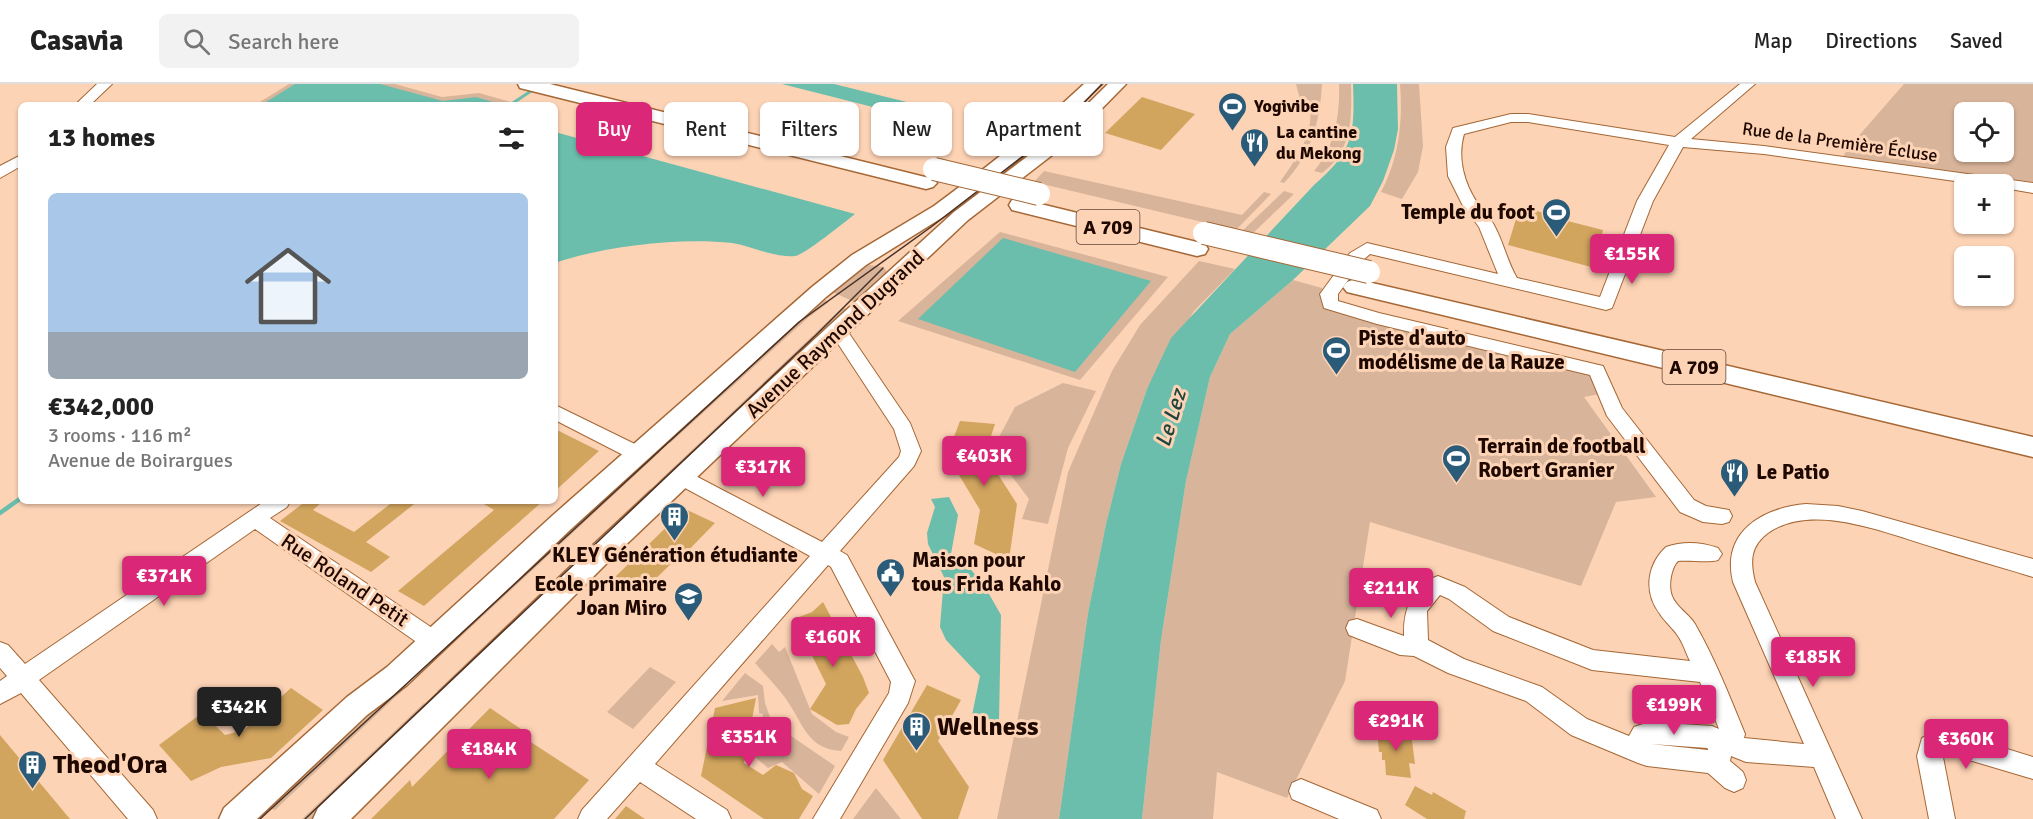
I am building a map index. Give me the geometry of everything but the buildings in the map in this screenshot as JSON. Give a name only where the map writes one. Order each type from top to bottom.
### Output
[{"type":"highway","name":"A 709","points":[[527,84],[585,90],[1200,241],[1364,269],[2033,428]]},
{"type":"highway","name":"A 709","points":[[1364,269],[2033,447]]},
{"type":"main road","name":"Avenue Raymond Dugrand","points":[[234,819],[357,706],[397,676],[433,640],[819,291],[859,260],[941,210],[993,171],[1044,130],[1094,84]]},
{"type":"main road","name":"Avenue Raymond Dugrand","points":[[329,819],[681,477],[838,330],[961,216],[1063,138],[1118,84]]},
{"type":"street","points":[[85,102],[105,84]]},
{"type":"street","points":[[1722,516],[1703,514],[1687,506],[1614,411],[1598,370],[1377,318],[1330,304],[1329,294],[1356,257],[1364,269],[1511,282],[1606,304],[1645,201],[1678,142],[1748,84]]},
{"type":"street","name":"Rue de la Première Écluse","points":[[1511,282],[1500,263],[1487,226],[1470,204],[1456,176],[1453,147],[1458,131],[1491,122],[1520,117],[1678,142],[1764,150],[2033,188]]},
{"type":"street","points":[[0,173],[18,161]]},
{"type":"street","points":[[591,819],[897,474],[911,451],[903,428],[838,330]]},
{"type":"street","points":[[558,414],[638,454]]},
{"type":"street","points":[[681,477],[840,561],[903,681],[900,696],[826,819]]},
{"type":"street","points":[[0,694],[276,504]]},
{"type":"street","points":[[1849,819],[1740,570],[1742,552],[1750,536],[1776,518],[1812,511],[1844,515],[1888,526],[2033,568]]},
{"type":"street","name":"Rue Roland Petit","points":[[256,519],[433,640]]},
{"type":"street","points":[[1711,554],[1698,551],[1673,553],[1665,561],[1660,579],[1660,596],[1668,609],[1686,628],[1733,734],[1722,750]]},
{"type":"street","points":[[1417,646],[1414,628],[1416,607],[1423,595],[1438,585],[1457,593],[1501,624],[1592,660],[1707,673]]},
{"type":"street","points":[[1358,628],[1400,645],[1417,646],[1456,666],[1534,694],[1579,727],[1647,754],[1722,750],[1820,756]]},
{"type":"street","points":[[0,652],[144,819]]},
{"type":"street","points":[[1942,819],[1929,756],[1931,746],[1937,741],[1946,741],[2033,768]]},
{"type":"street","points":[[1722,750],[1734,780]]},
{"type":"street","points":[[638,767],[718,819]]},
{"type":"street","points":[[1301,791],[1368,819]]},
{"type":"shaded area","points":[[289,84],[395,84],[442,97],[479,93],[510,102],[260,102]]},
{"type":"shaded area","points":[[1296,84],[1322,84],[1321,98],[1316,125],[1307,149],[1284,183],[1280,182],[1304,144],[1310,123],[1309,100],[1300,99]]},
{"type":"shaded area","points":[[1339,84],[1351,84],[1348,133],[1339,155],[1322,173],[1314,171],[1327,152],[1335,130]]},
{"type":"shaded area","points":[[1400,84],[1419,84],[1423,146],[1418,172],[1402,199],[1381,192],[1396,153],[1401,112]]},
{"type":"shaded area","points":[[1904,84],[2033,84],[2033,182],[2014,180],[2014,174],[1969,174],[1842,158]]},
{"type":"shaded area","points":[[1044,171],[1242,215],[1264,192],[1271,194],[1236,230],[1034,182]]},
{"type":"shaded area","points":[[1284,191],[1294,194],[1252,234],[1241,232]]},
{"type":"shaded area","points":[[1000,232],[1168,277],[1080,380],[898,321]]},
{"type":"shaded area","points":[[1199,261],[1235,269],[1194,311],[1147,389],[1121,464],[1088,613],[1059,819],[997,819],[1068,472],[1112,371],[1140,325]]},
{"type":"shaded area","points":[[869,265],[883,267],[888,273],[859,304],[830,291]]},
{"type":"shaded area","points":[[1293,280],[1322,288],[1327,303],[1592,374],[1600,394],[1584,397],[1656,497],[1616,502],[1581,586],[1370,522],[1345,681],[1287,798],[1217,772],[1213,819],[1142,819],[1161,640],[1186,481],[1210,377],[1230,334]]},
{"type":"shaded area","points":[[821,298],[829,302],[809,317],[670,443],[663,440]]},
{"type":"shaded area","points":[[843,307],[852,312],[667,485],[659,481]]},
{"type":"shaded area","points":[[1063,383],[1096,391],[1068,448],[1048,524],[1022,519],[1029,499],[1004,466],[999,437],[1015,407]]},
{"type":"shaded area","points":[[653,448],[660,452],[416,678],[408,673]]},
{"type":"shaded area","points":[[650,489],[657,493],[444,697],[437,691]]},
{"type":"shaded area","points":[[772,644],[779,652],[785,647],[812,714],[836,732],[849,737],[841,751],[830,749],[813,740],[782,694],[755,663]]},
{"type":"shaded area","points":[[650,667],[676,682],[633,729],[607,712]]},
{"type":"shaded area","points":[[745,673],[763,686],[765,703],[772,723],[835,766],[819,794],[782,762],[768,768],[755,757],[763,714],[759,713],[758,695],[722,701]]},
{"type":"shaded area","points":[[395,685],[403,690],[275,810],[264,807]]},
{"type":"shaded area","points":[[424,703],[432,709],[320,819],[302,819]]},
{"type":"shaded area","points":[[876,788],[901,819],[853,819]]},
{"type":"water","points":[[295,84],[380,84],[443,101],[476,97],[493,102],[266,102]]},
{"type":"water","points":[[782,84],[834,84],[907,102],[871,102],[871,107]]},
{"type":"water","name":"Le Lez","points":[[1353,84],[1397,84],[1398,129],[1394,150],[1383,181],[1370,206],[1293,280],[1230,334],[1210,377],[1186,481],[1161,640],[1142,819],[1059,819],[1088,613],[1106,524],[1121,464],[1147,389],[1171,338],[1327,173],[1344,152],[1352,129]]},
{"type":"water","points":[[558,133],[576,138],[576,156],[643,156],[855,214],[795,256],[771,254],[732,243],[711,241],[642,244],[596,252],[558,262]]},
{"type":"water","points":[[1003,238],[1151,281],[1075,372],[918,319]]},
{"type":"water","points":[[949,497],[958,515],[951,554],[969,567],[985,587],[1001,615],[999,722],[969,730],[980,676],[946,640],[940,627],[944,577],[928,544],[927,533],[935,507],[931,499]]},
{"type":"waterway","points":[[514,102],[534,89]]},
{"type":"waterway","points":[[0,513],[18,500]]},
{"type":"tram line","points":[[260,819],[799,322],[931,227],[1031,150],[1076,111],[1102,84]]},
{"type":"tram line","points":[[305,819],[816,335],[883,268]]},
{"type":"place","name":"Yogivibe","points":[[1233,132]]},
{"type":"place","name":"La cantine du Mekong","points":[[1255,168]]},
{"type":"place","name":"Temple du foot","points":[[1556,238]]},
{"type":"place","name":"Piste d'auto modélisme de la Rauze","points":[[1337,376]]},
{"type":"place","name":"Terrain de football Robert Granier","points":[[1457,484]]},
{"type":"place","name":"Le Patio","points":[[1735,498]]},
{"type":"place","name":"KLEY Génération étudiante","points":[[675,542]]},
{"type":"place","name":"Maison pour tous Frida Kahlo","points":[[891,598]]},
{"type":"place","name":"Ecole primaire Joan Miro","points":[[688,622]]},
{"type":"place","name":"Wellness","points":[[916,752]]},
{"type":"place","name":"Theod'Ora","points":[[32,790]]}]
